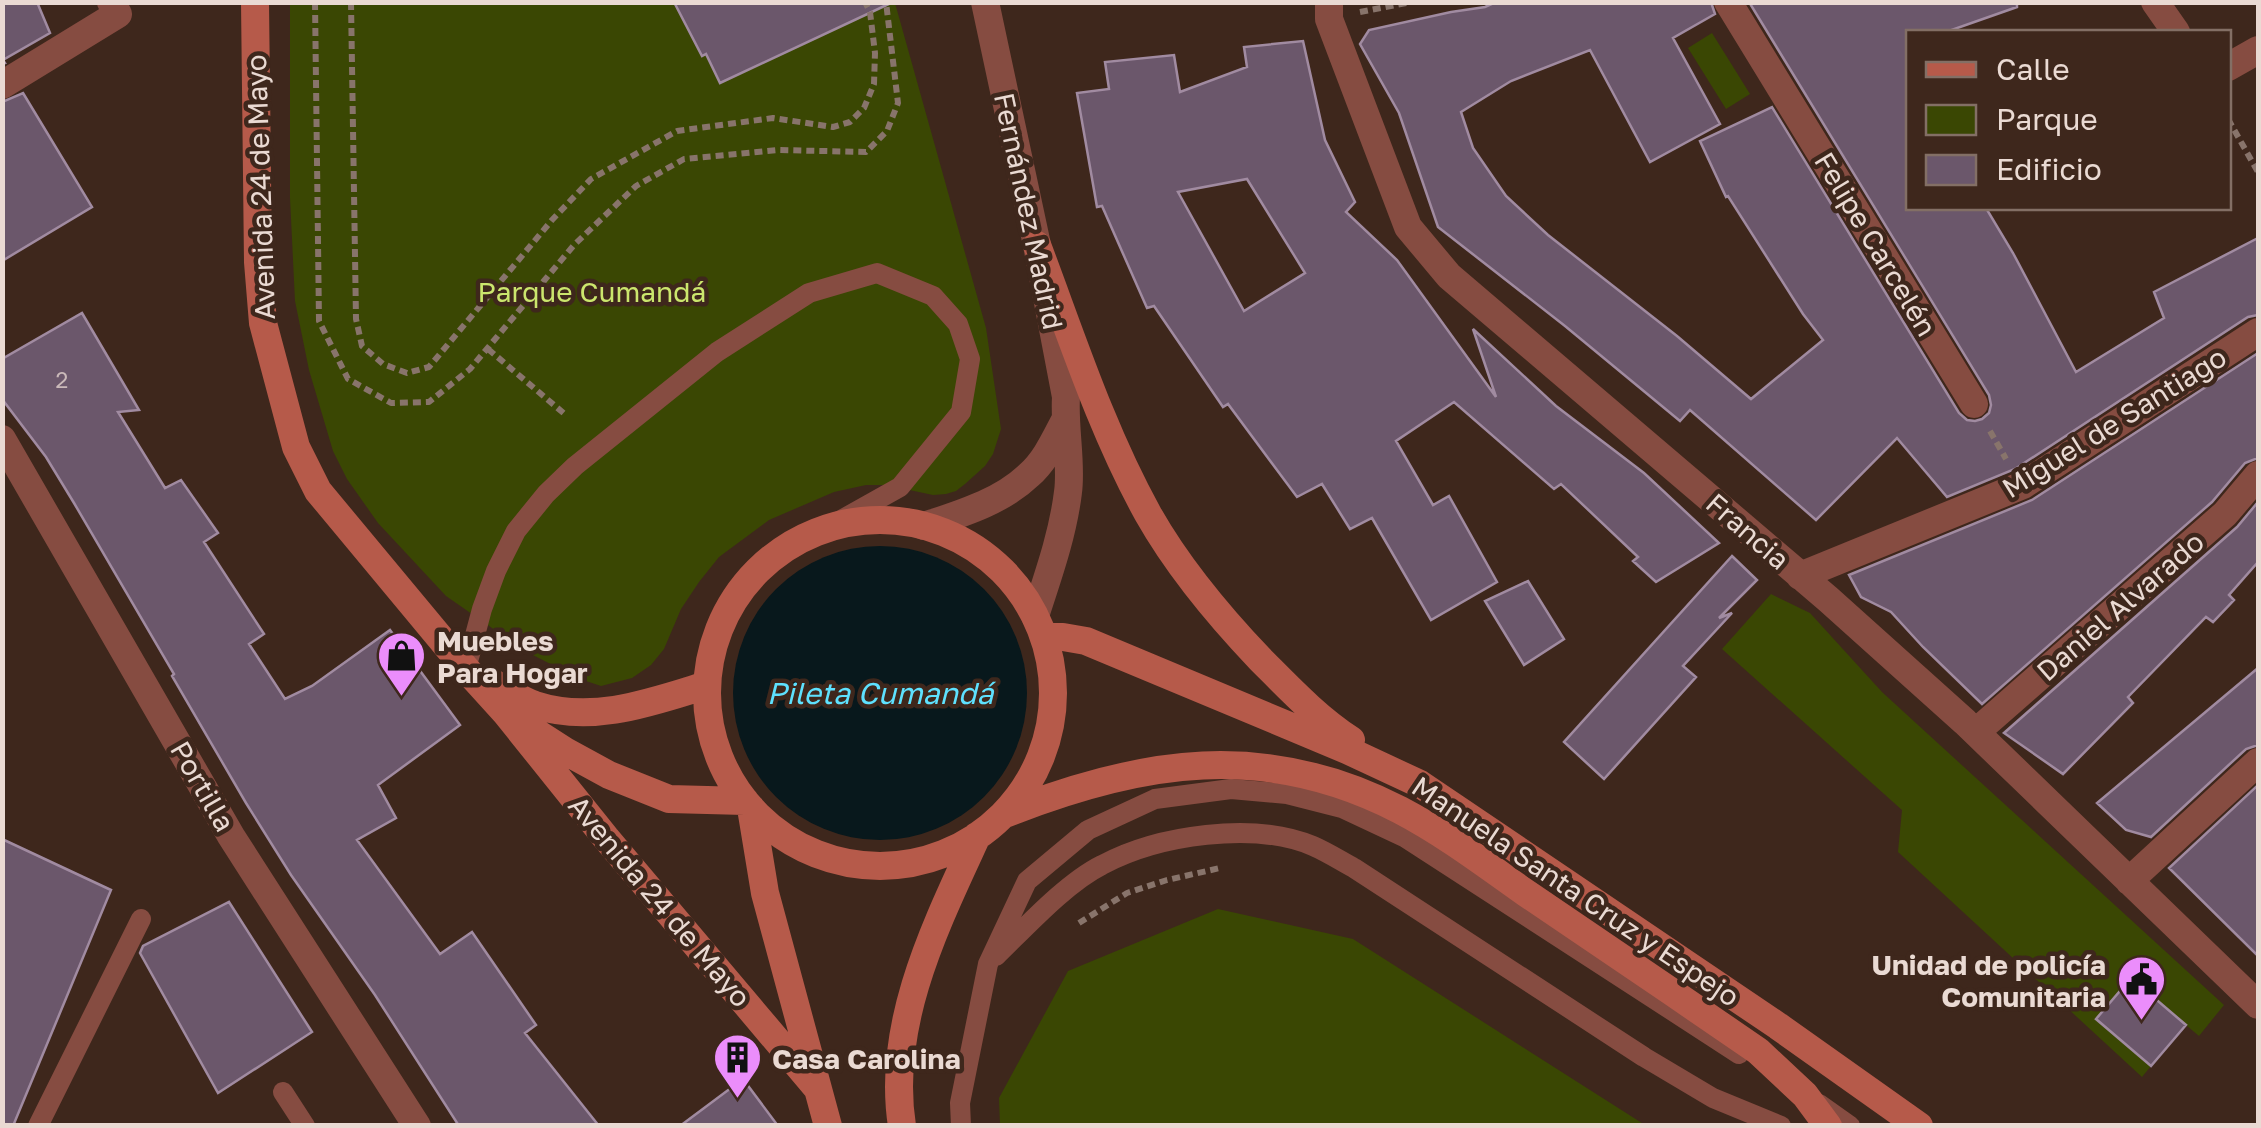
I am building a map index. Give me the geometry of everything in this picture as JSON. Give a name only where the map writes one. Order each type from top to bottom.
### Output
[{"type":"main road","name":"Avenida 24 de Mayo","points":[[255,2],[262,323],[296,447],[318,491],[817,1088]]},
{"type":"main road","points":[[1037,245],[1120,458],[1149,516],[1183,567],[1241,638],[1315,713],[1420,784]]},
{"type":"main road","points":[[874,520],[924,526],[954,537],[982,554],[1018,588],[1040,626],[1052,671],[1051,723],[1035,773],[1004,815],[978,836],[930,859],[895,865],[842,862],[808,850],[778,832],[748,804],[724,768],[708,714],[707,685],[715,638],[737,596],[757,570],[796,542],[825,529],[874,520]]},
{"type":"main road","name":"Manuela Santa Cruz y Espejo","points":[[1040,626],[1086,641],[1420,784],[1919,1126]]},
{"type":"main road","name":"Avenida 24 de Mayo","points":[[466,669],[534,704],[568,712],[623,708],[707,685]]},
{"type":"main road","name":"Avenida 24 de Mayo","points":[[505,712],[565,751],[668,799],[748,804]]},
{"type":"main road","name":"Manuela Santa Cruz y Espejo","points":[[1004,815],[1114,777],[1196,765],[1282,770],[1353,789],[1426,824],[1758,1051],[1805,1095],[1828,1126]]},
{"type":"main road","points":[[748,804],[764,893],[828,1126]]},
{"type":"main road","points":[[902,1126],[902,1052],[912,1002],[938,920],[978,836]]},
{"type":"street","points":[[2,86],[118,14],[111,2]]},
{"type":"street","name":"Fernández Madrid","points":[[984,2],[1066,396],[1069,489],[1040,626]]},
{"type":"street","name":"Felipe Carcelén","points":[[1728,2],[1974,404]]},
{"type":"street","points":[[2156,2],[2175,30]]},
{"type":"street","name":"Francia","points":[[1329,11],[1408,226],[1450,276],[1976,732],[2258,1005]]},
{"type":"street","points":[[2231,65],[2258,50]]},
{"type":"street","name":"Miguel de Santiago","points":[[1800,576],[2022,485],[2258,332]]},
{"type":"street","points":[[924,526],[963,513],[1011,489],[1042,460],[1064,421]]},
{"type":"street","name":"Portilla","points":[[2,440],[232,836],[417,1126]]},
{"type":"street","name":"Daniel Alvarado","points":[[1976,732],[2225,514],[2258,475]]},
{"type":"street","points":[[2130,880],[2258,762]]},
{"type":"lane","points":[[466,669],[496,570],[516,531],[560,480],[652,402],[756,326],[809,293],[877,273],[933,296],[958,324],[970,358],[962,412],[900,487],[825,529]]},
{"type":"lane","points":[[962,1126],[960,1103],[988,964],[1028,881],[1088,830],[1155,799],[1231,790],[1287,794],[1342,808],[1406,838],[1850,1126]]},
{"type":"lane","points":[[988,964],[1055,899],[1100,865],[1155,843],[1223,833],[1268,836],[1311,845],[1354,868],[1713,1098],[1781,1126]]},
{"type":"lane","points":[[38,1126],[141,918]]},
{"type":"lane","points":[[283,1092],[305,1126]]},
{"type":"path","points":[[316,2],[319,322],[348,379],[391,403],[429,402],[470,369],[574,246],[636,186],[684,158],[778,150],[866,152],[886,131],[898,103],[886,2]]},
{"type":"path","points":[[351,2],[356,320],[362,346],[382,364],[407,372],[429,367],[552,220],[592,179],[608,169],[677,131],[773,118],[833,127],[850,122],[864,108],[874,84],[875,52],[866,2]]},
{"type":"path","points":[[1329,11],[1411,2]]},
{"type":"path","points":[[2231,123],[2258,172]]},
{"type":"path","points":[[488,349],[567,416]]},
{"type":"path","points":[[1974,404],[2022,485]]},
{"type":"path","points":[[1067,931],[1127,893],[1228,866]]},
{"type":"green space","name":"Parque Cumandá","points":[[290,3],[895,3],[986,328],[1001,429],[993,454],[965,484],[946,494],[866,485],[834,492],[769,520],[719,557],[681,609],[664,649],[651,665],[632,678],[601,686],[525,651],[446,596],[378,523],[333,451],[309,370],[295,301],[290,198]]},
{"type":"green space","points":[[1712,33],[1750,94],[1726,109],[1688,48]]},
{"type":"green space","points":[[1771,594],[1810,613],[1882,692],[2224,1005],[2199,1036],[2131,979],[2151,1066],[2142,1077],[1898,852],[1902,810],[1722,649]]},
{"type":"green space","points":[[1218,909],[1353,939],[1645,1125],[1000,1125],[999,1098],[1068,971]]},
{"type":"water","name":"Pileta Cumandá","points":[[880,546],[936,557],[984,589],[1016,637],[1027,693],[1016,749],[984,797],[936,829],[880,840],[824,829],[776,797],[744,749],[733,693],[744,637],[776,589],[824,557]]},
{"type":"building","points":[[2,2],[37,2],[50,33],[2,64]]},
{"type":"building","points":[[674,2],[893,2],[720,83]]},
{"type":"building","points":[[1496,2],[1711,2],[1715,14],[1673,38],[1720,124],[1650,162],[1590,50],[1511,81],[1461,112],[1473,148],[1506,196],[1548,235],[1751,399],[1823,340],[1726,197],[1700,141],[1772,107],[1959,413],[1975,421],[1989,413],[1991,405],[1989,395],[1749,2],[2017,2],[2017,7],[1952,30],[1906,30],[1906,210],[1987,210],[2076,372],[2164,318],[2154,292],[2258,238],[2258,315],[2248,317],[2015,469],[1947,497],[1897,438],[1816,520],[1690,410],[1680,421],[1438,227],[1399,113],[1360,44],[1369,30]]},
{"type":"building","points":[[1303,41],[1325,140],[1355,202],[1346,212],[1397,260],[1496,397],[1473,329],[1556,406],[1644,473],[1719,543],[1656,582],[1633,561],[1638,557],[1561,484],[1554,489],[1454,402],[1396,441],[1433,505],[1449,496],[1497,582],[1431,620],[1372,518],[1350,529],[1322,484],[1297,497],[1228,404],[1223,407],[1154,306],[1147,308],[1102,206],[1097,207],[1077,93],[1109,89],[1105,62],[1174,55],[1180,92],[1247,67],[1244,47]],"holes":[[[1247,179],[1305,273],[1244,311],[1178,192]]]},
{"type":"building","points":[[23,93],[92,207],[2,261],[2,102]]},
{"type":"building","points":[[82,313],[139,410],[118,412],[165,488],[181,480],[218,533],[204,542],[264,634],[249,644],[285,699],[312,686],[390,630],[460,725],[378,785],[396,818],[357,840],[440,954],[472,932],[536,1025],[525,1033],[599,1126],[459,1126],[375,995],[291,875],[74,503],[46,457],[2,399],[2,359]]},
{"type":"building","points":[[2258,353],[2258,458],[2245,463],[2212,502],[1982,704],[1891,612],[1861,597],[1849,575],[2032,500]]},
{"type":"building","points":[[2258,502],[2258,562],[2229,595],[2234,600],[2213,622],[2206,617],[2128,697],[2133,703],[2063,774],[2004,733],[2237,527]]},
{"type":"building","points":[[1732,556],[1757,580],[1719,618],[1732,613],[1683,666],[1696,677],[1604,779],[1564,742]]},
{"type":"building","points":[[1528,581],[1564,639],[1524,665],[1485,601]]},
{"type":"building","points":[[2258,668],[2258,745],[2246,749],[2151,837],[2126,830],[2097,803]]},
{"type":"building","points":[[2258,785],[2258,956],[2169,868]]},
{"type":"building","points":[[2,839],[111,890],[13,1126],[2,1126]]},
{"type":"building","points":[[229,902],[312,1032],[218,1093],[140,953],[143,946]]},
{"type":"building","name":"Unidad de policía Comunitaria","points":[[2131,978],[2186,1025],[2151,1066],[2096,1019]]},
{"type":"building","name":"Casa Carolina","points":[[743,1079],[778,1126],[680,1126]]},
{"type":"place","name":"Muebles Para Hogar","points":[[402,698]]},
{"type":"place","name":"Unidad de policía Comunitaria","points":[[2141,1022]]},
{"type":"place","name":"Casa Carolina","points":[[737,1100]]}]
